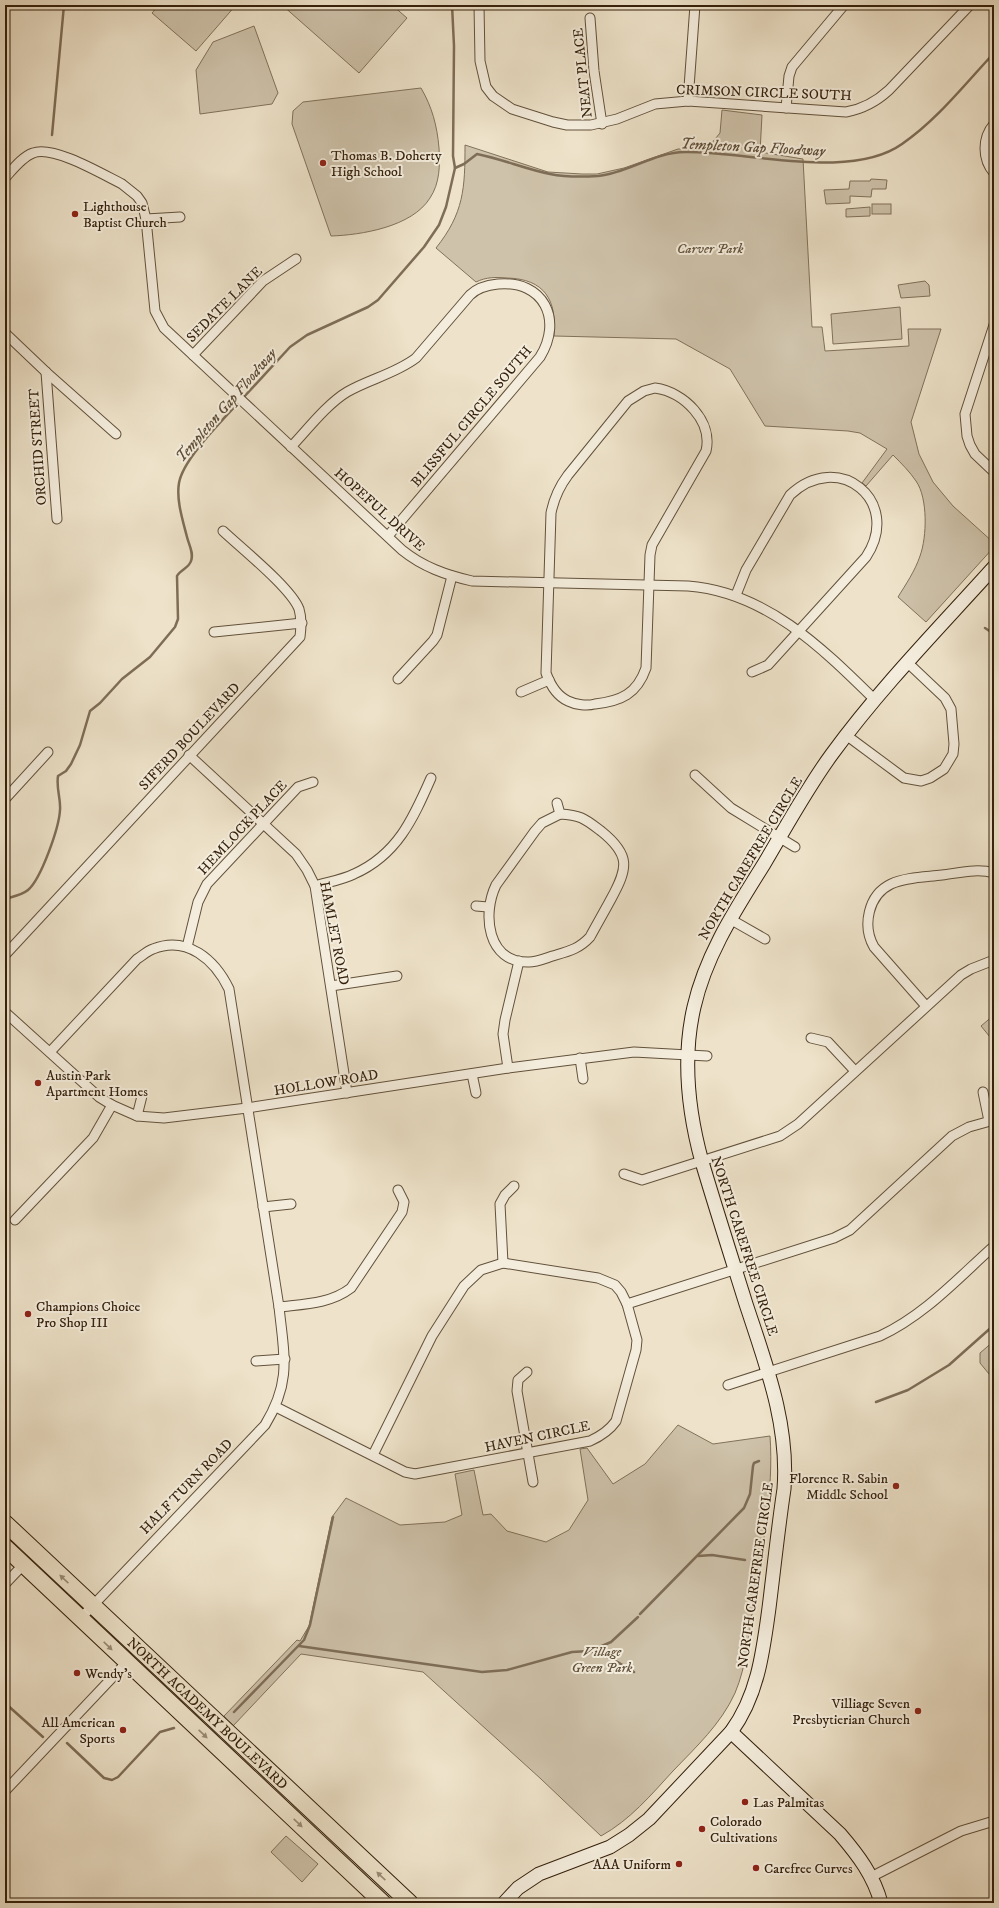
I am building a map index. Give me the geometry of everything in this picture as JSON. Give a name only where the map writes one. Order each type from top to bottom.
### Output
[{"type":"highway","name":"NORTH ACADEMY BOULEVARD","points":[[5,1523],[410,1903]]},
{"type":"highway","name":"NORTH ACADEMY BOULEVARD","points":[[5,1547],[383,1903]]},
{"type":"main road","name":"NORTH CAREFREE CIRCLE","points":[[504,1903],[518,1888],[539,1874],[610,1847],[629,1835],[648,1819],[731,1732],[740,1719],[749,1700],[760,1662],[784,1489],[784,1440],[768,1372],[702,1162],[690,1110],[688,1055],[693,1013],[704,974],[730,919],[831,755],[846,735],[908,663],[993,569]]},
{"type":"main road","points":[[731,1732],[840,1834],[859,1857],[871,1876],[881,1903]]},
{"type":"street","name":"CRIMSON CIRCLE SOUTH","points":[[479,5],[480,61],[486,87],[493,96],[512,109],[567,125],[591,126],[602,124],[655,104],[688,100],[846,112],[857,110],[875,102],[889,90],[970,5]]},
{"type":"street","points":[[688,100],[695,5]]},
{"type":"street","points":[[786,108],[789,76],[792,67],[844,5]]},
{"type":"street","name":"NEAT PLACE","points":[[590,18],[594,72],[602,124]]},
{"type":"street","points":[[994,124],[986,136],[985,150],[988,164],[994,173]]},
{"type":"street","name":"HOPEFUL DRIVE","points":[[5,178],[25,157],[40,151],[58,154],[130,189],[142,203],[146,219],[156,311],[164,328],[402,550],[422,564],[452,576],[472,580],[648,584],[705,587],[736,595],[762,606],[799,630],[876,700]]},
{"type":"street","points":[[146,219],[180,216]]},
{"type":"street","name":"SEDATE LANE","points":[[193,355],[263,280],[296,259]]},
{"type":"street","name":"BLISSFUL CIRCLE SOUTH","points":[[291,447],[333,403],[346,392],[406,366],[416,358],[470,295],[478,289],[492,284],[506,283],[528,288],[543,300],[548,313],[548,332],[544,352],[388,536]]},
{"type":"street","points":[[994,325],[965,414],[967,436],[970,445],[975,454],[994,472]]},
{"type":"street","points":[[5,333],[46,372],[116,434]]},
{"type":"street","name":"ORCHID STREET","points":[[46,372],[57,519]]},
{"type":"street","points":[[655,388],[664,389],[673,393],[687,403],[704,424],[708,435],[708,443],[706,452],[652,545],[648,584],[646,668],[643,677],[630,693],[622,699],[614,702],[591,705],[574,704],[560,696],[549,680],[546,673],[550,582],[551,513],[559,487],[628,401],[637,394],[655,388]]},
{"type":"street","points":[[736,595],[746,570],[790,495],[799,486],[810,480],[831,477],[849,481],[858,487],[869,498],[877,516],[878,525],[872,547],[866,557],[768,665],[752,672]]},
{"type":"street","points":[[214,632],[302,623],[298,608],[285,588],[223,532]]},
{"type":"street","points":[[398,680],[437,635],[452,576]]},
{"type":"street","name":"SIFERD BOULEVARD","points":[[5,955],[300,637],[302,623]]},
{"type":"street","points":[[846,735],[904,778],[912,780],[926,780],[937,775],[944,768],[951,758],[953,749],[951,709],[945,698],[908,663]]},
{"type":"street","points":[[521,692],[549,680]]},
{"type":"street","points":[[5,799],[48,752]]},
{"type":"street","name":"HAMLET ROAD","points":[[189,755],[296,854],[307,870],[315,886],[332,986],[347,1093]]},
{"type":"street","points":[[696,775],[732,808],[795,847]]},
{"type":"street","points":[[315,886],[353,875],[370,866],[387,852],[400,839],[411,822],[431,778]]},
{"type":"street","name":"HEMLOCK PLACE","points":[[187,947],[198,902],[207,884],[298,787],[313,782]]},
{"type":"street","points":[[557,802],[560,814]]},
{"type":"street","points":[[560,814],[575,814],[586,819],[615,842],[623,858],[624,869],[614,893],[590,937],[583,945],[575,950],[530,962],[519,961],[507,957],[499,950],[492,937],[488,918],[488,907],[496,885],[535,831],[542,823],[560,814]]},
{"type":"street","points":[[926,1006],[874,947],[869,939],[867,922],[869,911],[878,895],[891,884],[902,881],[973,871],[994,873]]},
{"type":"street","points":[[476,906],[488,907]]},
{"type":"street","points":[[730,919],[765,939]]},
{"type":"street","points":[[50,1052],[137,959],[152,949],[167,945],[187,947]]},
{"type":"street","name":"HALF TURN ROAD","points":[[80,1619],[265,1425],[276,1407],[284,1382],[285,1359],[279,1307],[229,989],[223,975],[214,964],[187,947]]},
{"type":"street","points":[[624,1174],[642,1180],[780,1136],[798,1124],[926,1006],[971,969],[994,960]]},
{"type":"street","points":[[508,1068],[504,1034],[505,1020],[519,961]]},
{"type":"street","points":[[332,986],[397,976]]},
{"type":"street","name":"HOLLOW ROAD","points":[[5,1012],[99,1097],[112,1105],[137,1116],[164,1118],[247,1108],[580,1058],[634,1052],[707,1056]]},
{"type":"street","points":[[811,1038],[828,1042],[855,1071]]},
{"type":"street","points":[[580,1058],[583,1080]]},
{"type":"street","points":[[472,1074],[476,1093]]},
{"type":"street","points":[[627,1304],[735,1268],[834,1238],[850,1230],[952,1136],[968,1127],[991,1121],[983,1092]]},
{"type":"street","points":[[137,1116],[142,1096]]},
{"type":"street","points":[[15,1220],[93,1138],[112,1105]]},
{"type":"street","points":[[503,1263],[500,1204],[505,1195],[514,1186]]},
{"type":"street","points":[[279,1307],[329,1300],[341,1295],[351,1288],[402,1212],[404,1202],[398,1190]]},
{"type":"street","points":[[263,1207],[291,1204]]},
{"type":"street","points":[[728,1385],[880,1336],[895,1329],[922,1311],[994,1246]]},
{"type":"street","name":"HAVEN CIRCLE","points":[[276,1407],[405,1472],[415,1474],[590,1441],[609,1430],[616,1421],[636,1345],[636,1332],[627,1304],[615,1285],[603,1280],[503,1263],[482,1270],[464,1286],[432,1336],[373,1455]]},
{"type":"street","points":[[256,1361],[285,1359]]},
{"type":"street","points":[[527,1372],[518,1380],[517,1390],[534,1482]]},
{"type":"street","points":[[5,1584],[24,1564]]},
{"type":"street","points":[[5,1791],[126,1662]]},
{"type":"street","points":[[871,1876],[961,1831],[994,1820]]},
{"type":"green space","points":[[159,5],[236,5],[196,51],[152,13]]},
{"type":"green space","points":[[282,5],[392,5],[407,18],[359,73]]},
{"type":"green space","points":[[254,26],[278,93],[272,104],[200,114],[196,70],[213,42]]},
{"type":"green space","points":[[421,88],[433,116],[439,148],[438,180],[430,198],[422,208],[399,223],[385,228],[357,234],[331,236],[292,124],[293,111],[303,102]]},
{"type":"green space","name":"Carver Park","points":[[722,110],[762,115],[760,152],[803,159],[812,327],[822,327],[825,351],[909,346],[908,329],[941,329],[911,422],[919,454],[933,482],[953,506],[994,543],[994,547],[926,622],[898,597],[916,567],[924,539],[925,518],[923,497],[920,488],[911,474],[893,455],[866,486],[862,483],[887,449],[860,433],[765,426],[730,369],[676,339],[554,336],[553,312],[550,302],[546,294],[539,287],[531,282],[520,279],[491,278],[476,282],[436,248],[452,223],[461,200],[465,145],[548,172],[597,174],[624,168],[678,149],[706,150],[720,133]]},
{"type":"green space","points":[[871,179],[887,180],[886,189],[872,189],[871,197],[850,196],[850,203],[826,204],[824,190],[849,189],[850,181],[870,181]]},
{"type":"green space","points":[[872,204],[891,204],[891,214],[872,214]]},
{"type":"green space","points":[[870,207],[870,216],[846,217],[846,209]]},
{"type":"green space","points":[[925,281],[929,285],[930,296],[901,298],[898,285]]},
{"type":"green space","points":[[900,307],[902,339],[833,344],[831,314]]},
{"type":"green space","points":[[994,1015],[994,1042],[981,1026]]},
{"type":"green space","points":[[994,1341],[994,1380],[980,1363],[980,1353]]},
{"type":"green space","name":"Village Green Park","points":[[678,1425],[713,1444],[770,1436],[771,1457],[769,1498],[747,1648],[739,1682],[723,1715],[699,1744],[648,1798],[631,1815],[612,1830],[601,1836],[541,1779],[423,1672],[301,1654],[233,1726],[224,1716],[297,1640],[300,1641],[309,1626],[332,1517],[346,1498],[400,1525],[445,1522],[462,1515],[455,1474],[474,1470],[483,1515],[491,1514],[507,1531],[546,1542],[569,1530],[588,1500],[580,1449],[587,1448],[613,1484],[645,1464]]},
{"type":"green space","points":[[286,1836],[318,1864],[302,1882],[271,1852]]},
{"type":"waterway","points":[[52,135],[64,5]]},
{"type":"waterway","name":"Templeton Gap Floodway","points":[[243,398],[290,347],[307,335],[368,307],[378,300],[424,247],[439,225],[446,207],[455,168],[453,156],[454,46],[452,5]]},
{"type":"waterway","name":"Templeton Gap Floodway","points":[[455,168],[464,164],[477,154],[541,172],[574,176],[598,176],[609,174],[663,155],[685,152],[710,153],[798,162],[827,163],[855,161],[880,155],[902,144],[915,134],[939,113],[994,53]]},
{"type":"waterway","name":"Templeton Gap Floodway","points":[[5,899],[26,892],[33,884],[44,865],[59,818],[60,806],[58,776],[66,771],[71,764],[80,745],[90,711],[100,703],[122,679],[150,657],[175,627],[178,619],[177,576],[190,563],[192,558],[191,549],[180,510],[178,496],[179,483],[182,473],[195,452],[239,402]]},
{"type":"waterway","points":[[985,628],[994,634]]},
{"type":"waterway","points":[[876,1402],[908,1390],[949,1365],[994,1325]]},
{"type":"waterway","points":[[640,1614],[744,1508],[750,1494],[753,1466],[754,1463],[759,1461]]},
{"type":"waterway","points":[[234,1712],[304,1640],[310,1625],[333,1517]]},
{"type":"waterway","points":[[698,1556],[712,1555],[745,1560]]},
{"type":"waterway","points":[[590,1651],[611,1642],[638,1617]]},
{"type":"waterway","points":[[299,1646],[482,1672],[507,1670],[572,1652],[589,1651],[611,1658],[634,1672]]},
{"type":"waterway","points":[[5,1703],[43,1737]]},
{"type":"waterway","points":[[67,1743],[104,1778],[112,1780],[118,1777],[160,1732],[174,1728]]},
{"type":"place","name":"Thomas B. Doherty High School","points":[[323,163]]},
{"type":"place","name":"Lighthouse Baptist Church","points":[[75,214]]},
{"type":"place","name":"Austin Park Apartment Homes","points":[[38,1083]]},
{"type":"place","name":"Champions Choice Pro Shop III","points":[[28,1314]]},
{"type":"place","name":"Florence R. Sabin Middle School","points":[[896,1486]]},
{"type":"place","name":"Wendy's","points":[[77,1673]]},
{"type":"place","name":"Villiage Seven Presbytierian Church","points":[[918,1711]]},
{"type":"place","name":"All American Sports","points":[[123,1730]]},
{"type":"place","name":"Las Palmitas","points":[[745,1802]]},
{"type":"place","name":"Colorado Cultivations","points":[[702,1829]]},
{"type":"place","name":"AAA Uniform","points":[[679,1864]]},
{"type":"place","name":"Carefree Curves","points":[[756,1868]]}]
